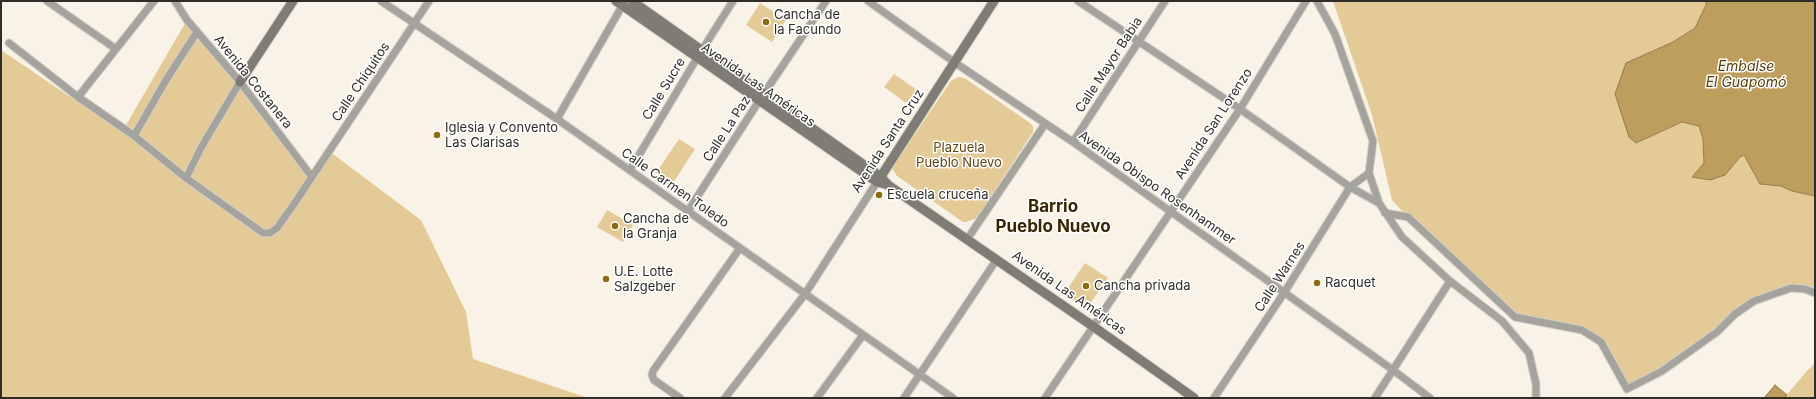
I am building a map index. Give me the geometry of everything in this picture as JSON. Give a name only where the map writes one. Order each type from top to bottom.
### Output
[{"type":"main road","points":[[240,82],[293,1]]},
{"type":"main road","name":"Avenida Las Américas","points":[[632,1],[699,55]]},
{"type":"main road","name":"Avenida Santa Cruz","points":[[879,180],[994,1]]},
{"type":"main road","name":"Avenida Las Américas","points":[[621,2],[879,180],[968,238],[1194,398]]},
{"type":"street","points":[[47,1],[116,49]]},
{"type":"street","points":[[78,97],[154,1]]},
{"type":"street","name":"Avenida Costanera","points":[[175,1],[197,32],[240,82],[312,177]]},
{"type":"street","name":"Calle Carmen Toledo","points":[[381,1],[630,170],[953,398]]},
{"type":"street","name":"Calle Chiquitos","points":[[186,178],[263,233],[270,233],[277,228],[429,1]]},
{"type":"street","name":"Calle Sucre","points":[[630,170],[699,55],[734,1]]},
{"type":"street","name":"Calle La Paz","points":[[688,211],[826,1]]},
{"type":"street","name":"Avenida Obispo Rosenhammer","points":[[868,1],[954,62],[1073,142],[1430,398]]},
{"type":"street","points":[[1078,1],[1240,109],[1350,187],[1379,203]]},
{"type":"street","name":"Calle Mayor Babia","points":[[1073,142],[1165,1]]},
{"type":"street","name":"Avenida San Lorenzo","points":[[1045,398],[1240,109],[1306,1]]},
{"type":"street","points":[[1317,1],[1335,34],[1373,141],[1369,173],[1379,203],[1402,237],[1450,281],[1502,321],[1529,354],[1536,384],[1536,398]]},
{"type":"street","points":[[556,119],[621,2]]},
{"type":"street","points":[[134,136],[166,80],[197,32]]},
{"type":"street","points":[[9,43],[78,97],[134,136],[186,178],[202,146],[240,82]]},
{"type":"street","points":[[968,238],[1045,124]]},
{"type":"street","name":"Calle Warnes","points":[[1214,398],[1284,294],[1350,187],[1369,173]]},
{"type":"street","name":"Avenida Santa Cruz","points":[[725,398],[804,294],[879,180]]},
{"type":"street","points":[[1385,213],[1408,217],[1515,317],[1582,330],[1601,342],[1627,389],[1662,371],[1717,332],[1735,314],[1754,301],[1791,288],[1805,289],[1815,294]]},
{"type":"street","points":[[680,398],[654,380],[652,376],[653,371],[740,248]]},
{"type":"street","points":[[904,398],[997,259]]},
{"type":"street","points":[[1375,398],[1450,281]]},
{"type":"street","points":[[817,398],[863,335]]},
{"type":"green space","points":[[1333,1],[1706,1],[1706,5],[1695,28],[1673,42],[1626,63],[1636,143],[1683,122],[1699,126],[1703,139],[1704,163],[1693,177],[1710,180],[1725,175],[1740,157],[1744,155],[1760,184],[1781,186],[1792,191],[1815,196],[1815,293],[1791,288],[1754,301],[1662,371],[1627,389],[1601,342],[1582,330],[1515,317],[1421,232],[1392,200],[1372,115]]},
{"type":"green space","name":"Cancha de la Facundo","points":[[760,3],[786,20],[772,42],[746,25]]},
{"type":"green space","points":[[187,20],[312,177],[329,151],[421,220],[466,312],[473,359],[588,398],[1,398],[1,50],[122,132]]},
{"type":"green space","points":[[894,74],[917,90],[906,103],[884,87]]},
{"type":"green space","name":"Plazuela Pueblo Nuevo","points":[[960,77],[966,79],[1033,126],[1033,132],[977,218],[966,222],[963,222],[897,176],[892,168],[951,81]]},
{"type":"green space","points":[[679,139],[695,149],[673,183],[656,173]]},
{"type":"green space","name":"Cancha de la Granja","points":[[607,210],[633,225],[623,242],[597,227]]},
{"type":"green space","name":"Cancha privada","points":[[1085,263],[1108,278],[1087,308],[1064,294]]},
{"type":"green space","points":[[1815,363],[1815,398],[1784,398],[1806,372]]},
{"type":"water","name":"Embalse El Guapomó","points":[[1706,1],[1815,1],[1815,196],[1792,191],[1781,186],[1760,184],[1744,155],[1740,157],[1725,175],[1710,180],[1692,177],[1704,163],[1703,139],[1699,126],[1682,122],[1636,143],[1629,137],[1615,94],[1626,63],[1673,42],[1695,28],[1706,5]]},
{"type":"water","points":[[1775,385],[1787,395],[1784,398],[1764,398]]},
{"type":"place","name":"Cancha de la Facundo","points":[[766,22]]},
{"type":"place","name":"Iglesia y Convento Las Clarisas","points":[[437,135]]},
{"type":"place","name":"Escuela cruceña","points":[[879,195]]},
{"type":"place","name":"Cancha de la Granja","points":[[615,226]]},
{"type":"place","name":"U.E. Lotte Salzgeber","points":[[606,279]]},
{"type":"place","name":"Racquet","points":[[1317,283]]},
{"type":"place","name":"Cancha privada","points":[[1086,286]]},
{"type":"district","name":"Barrio Pueblo Nuevo","points":[[1053,217]]}]
